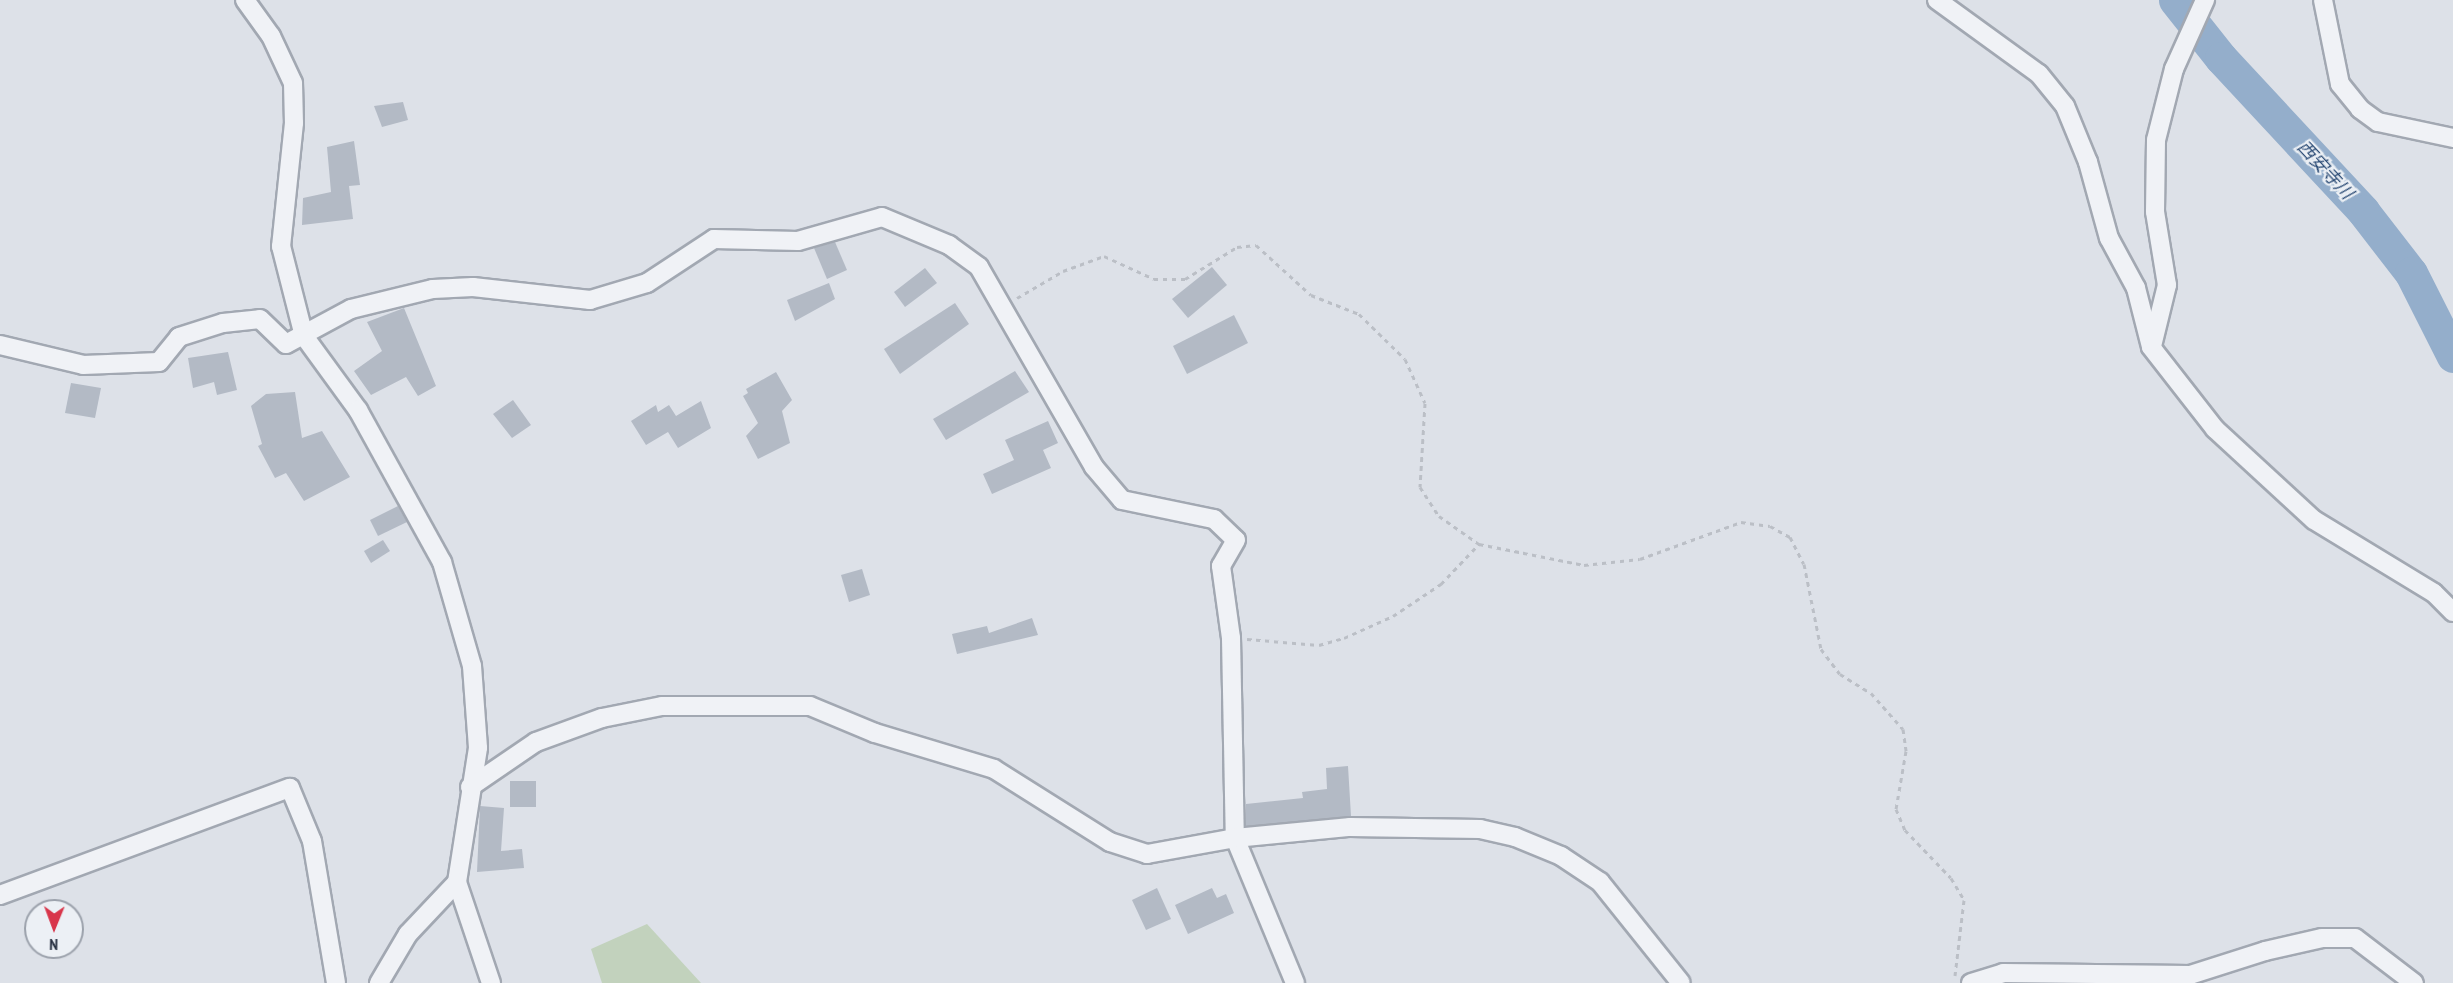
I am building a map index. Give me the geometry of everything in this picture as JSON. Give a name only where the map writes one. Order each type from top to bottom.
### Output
[{"type":"street","points":[[245,0],[271,36],[293,83],[294,123],[281,246],[304,336],[358,410],[442,562],[472,666],[478,748],[470,787],[458,882],[491,983]]},
{"type":"street","points":[[1937,0],[2039,74],[2065,106],[2088,162],[2109,238],[2136,288],[2151,347],[2215,429],[2287,498],[2434,593],[2453,612]]},
{"type":"street","points":[[2151,347],[2167,285],[2155,212],[2156,140],[2174,69],[2205,0]]},
{"type":"street","points":[[2323,0],[2340,84],[2360,109],[2378,122],[2453,138]]},
{"type":"street","points":[[0,345],[83,365],[159,362],[179,338],[223,323],[260,319],[286,344],[351,309],[434,289],[473,287],[590,300],[647,284],[714,239],[798,241],[882,217],[949,245],[979,267],[1002,312],[1094,467],[1122,500],[1214,519],[1236,540],[1221,566],[1231,638],[1235,838],[1295,983]]},
{"type":"street","points":[[470,787],[536,742],[602,718],[662,706],[810,706],[866,730],[994,769],[1110,842],[1147,855],[1235,838],[1350,827],[1480,829],[1515,837],[1561,856],[1600,882],[1681,983]]},
{"type":"street","points":[[0,895],[290,788],[312,841],[336,983]]},
{"type":"street","points":[[379,983],[408,934],[458,882]]},
{"type":"street","points":[[1971,983],[2003,973],[2190,975],[2276,948],[2355,938],[2414,983]]},
{"type":"path","points":[[1002,312],[1028,289],[1104,256],[1154,279],[1185,279],[1237,247],[1256,245],[1311,295],[1359,314],[1405,359],[1425,404],[1420,487],[1439,516],[1479,544],[1584,565],[1640,559],[1741,522],[1770,526],[1790,537],[1804,564],[1821,649],[1840,674],[1871,693],[1903,729],[1906,751],[1896,809],[1905,830],[1951,878],[1964,900],[1953,983]]},
{"type":"path","points":[[1231,638],[1319,645],[1344,638],[1393,616],[1441,584],[1479,544]]},
{"type":"green space","points":[[647,924],[701,983],[602,983],[591,949]]},
{"type":"building","points":[[403,102],[408,120],[382,127],[374,106]]},
{"type":"building","points":[[354,141],[360,185],[349,186],[353,219],[302,225],[303,198],[331,192],[327,147]]},
{"type":"building","points":[[835,242],[847,270],[827,279],[814,248]]},
{"type":"building","points":[[1212,267],[1227,285],[1188,318],[1172,299]]},
{"type":"building","points":[[925,268],[937,283],[905,307],[894,292]]},
{"type":"building","points":[[829,283],[835,299],[795,321],[787,300]]},
{"type":"building","points":[[955,303],[969,324],[900,374],[884,349]]},
{"type":"building","points":[[404,308],[436,386],[418,396],[406,377],[371,395],[354,371],[382,351],[367,322]]},
{"type":"building","points":[[1234,315],[1248,343],[1187,374],[1173,346]]},
{"type":"building","points":[[228,352],[237,390],[217,395],[214,382],[193,388],[188,358]]},
{"type":"building","points":[[1015,371],[1029,392],[946,440],[933,419]]},
{"type":"building","points":[[776,372],[792,400],[782,411],[790,443],[758,459],[746,436],[758,423],[743,396],[748,393],[746,389]]},
{"type":"building","points":[[71,383],[101,388],[95,418],[65,413]]},
{"type":"building","points":[[295,392],[302,438],[322,431],[350,477],[304,501],[286,473],[275,478],[258,446],[262,444],[251,406],[266,394]]},
{"type":"building","points":[[513,400],[531,425],[512,438],[493,414]]},
{"type":"building","points":[[701,401],[711,428],[678,448],[668,432],[646,445],[631,421],[656,405],[658,412],[669,405],[676,416]]},
{"type":"building","points":[[1048,421],[1058,443],[1043,450],[1051,468],[992,494],[983,474],[1014,460],[1005,440]]},
{"type":"building","points":[[398,506],[407,522],[378,536],[370,520]]},
{"type":"building","points":[[383,540],[390,551],[371,563],[364,551]]},
{"type":"building","points":[[862,569],[870,595],[849,602],[841,575]]},
{"type":"building","points":[[1032,618],[1038,635],[957,654],[952,634],[987,626],[989,633]]},
{"type":"building","points":[[1348,766],[1351,816],[1246,826],[1246,804],[1303,798],[1302,792],[1327,789],[1326,768]]},
{"type":"building","points":[[510,781],[536,781],[536,807],[510,807]]},
{"type":"building","points":[[480,806],[504,808],[501,851],[522,849],[524,868],[477,872]]},
{"type":"building","points":[[1157,888],[1171,919],[1146,930],[1132,900]]},
{"type":"building","points":[[1212,888],[1217,898],[1226,894],[1234,913],[1188,934],[1175,905]]},
{"type":"waterway","name":"西安寺川","points":[[2175,0],[2221,58],[2363,211],[2411,273],[2453,356]]}]
